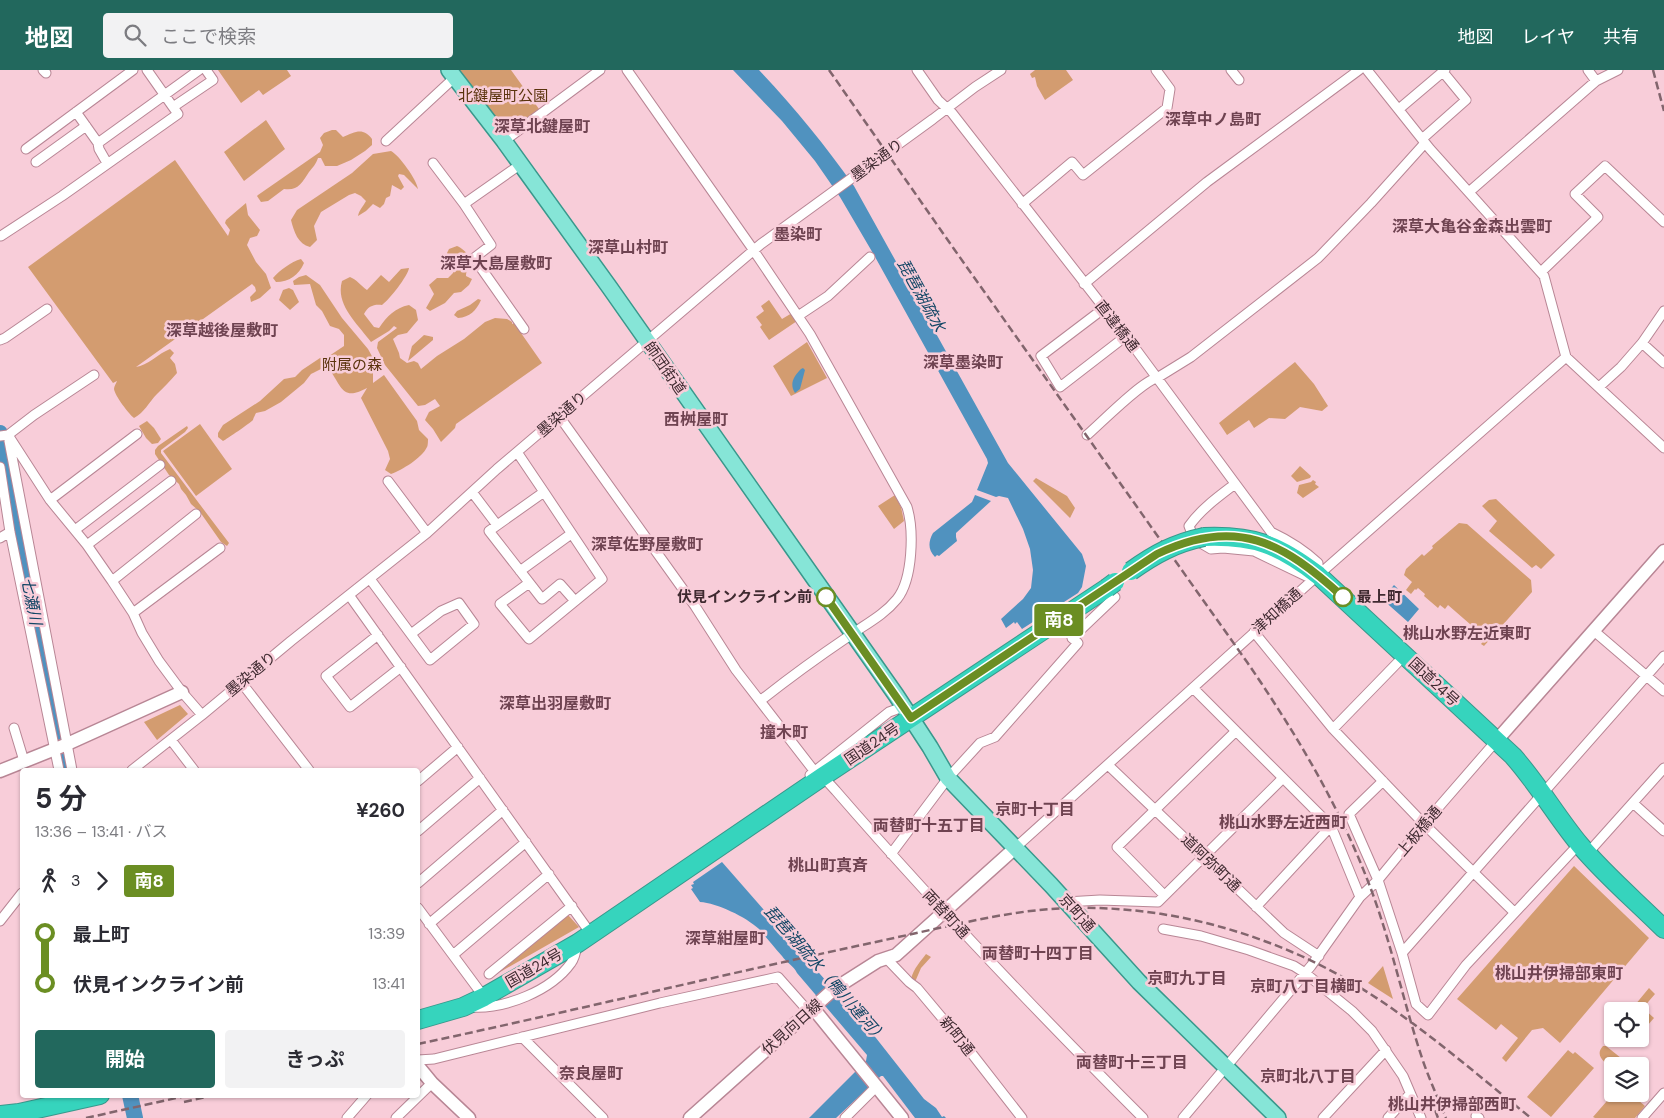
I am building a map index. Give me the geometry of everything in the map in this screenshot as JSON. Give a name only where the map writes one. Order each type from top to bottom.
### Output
[{"type":"highway","name":"国道24号","points":[[420,1019],[463,1007],[484,997],[584,938],[748,828],[818,774],[907,713],[1112,589],[1131,571],[1157,554],[1172,546],[1204,537],[1225,536],[1244,538],[1272,546],[1292,556],[1318,575],[1496,740],[1530,774],[1583,849],[1664,928]]},
{"type":"highway","points":[[0,1115],[20,1116],[89,1098]]},
{"type":"main road","name":"師団街道","points":[[451,72],[521,164],[647,341],[907,713]]},
{"type":"main road","name":"京町通","points":[[907,713],[948,778],[1139,982],[1278,1118]]},
{"type":"street","points":[[26,148],[133,70]]},
{"type":"street","points":[[1,236],[62,196],[178,114],[147,70]]},
{"type":"street","points":[[98,143],[198,70]]},
{"type":"street","points":[[173,107],[212,80],[206,70]]},
{"type":"street","points":[[504,141],[600,70]]},
{"type":"street","points":[[626,70],[754,250],[810,334],[907,507],[911,521],[908,574],[898,598],[882,614],[792,676],[760,701]]},
{"type":"street","name":"直違橋通","points":[[917,70],[1126,336],[1271,532],[1290,541],[1318,563],[1318,575]]},
{"type":"street","name":"墨染通り","points":[[135,768],[202,716],[427,533],[517,452],[754,250],[975,87],[1001,70]]},
{"type":"street","points":[[1022,204],[1072,162],[1083,175],[1167,108],[1170,89],[1156,70]]},
{"type":"street","points":[[1231,70],[1239,80]]},
{"type":"street","points":[[1084,284],[1208,182],[1359,70]]},
{"type":"street","points":[[1367,70],[1424,141],[1544,276],[1550,292],[1566,357],[1662,443]]},
{"type":"street","points":[[1588,70],[1596,81]]},
{"type":"street","points":[[1469,192],[1596,81],[1618,70]]},
{"type":"street","points":[[1087,435],[1138,389],[1191,357],[1318,258],[1371,204],[1424,141],[1466,100],[1444,71],[1399,109]]},
{"type":"street","points":[[386,141],[451,72]]},
{"type":"street","points":[[76,112],[98,143],[99,149],[108,163]]},
{"type":"street","points":[[36,162],[86,126]]},
{"type":"street","points":[[433,163],[464,204],[491,245],[474,258],[524,329]]},
{"type":"street","points":[[464,204],[521,164]]},
{"type":"street","points":[[1541,272],[1598,217],[1575,194],[1605,166],[1664,222]]},
{"type":"street","points":[[798,316],[828,296],[870,257]]},
{"type":"street","points":[[0,340],[6,338],[47,309]]},
{"type":"street","points":[[1103,309],[1041,356],[1060,387],[1126,336]]},
{"type":"street","points":[[1599,387],[1621,367],[1642,343],[1664,311]]},
{"type":"street","points":[[1642,343],[1664,363]]},
{"type":"street","name":"津知橋通","points":[[1014,848],[1318,575],[1566,357]]},
{"type":"street","points":[[4,436],[94,375]]},
{"type":"street","name":"両替町通","points":[[560,416],[695,606],[736,670],[818,774],[836,791],[943,912],[1052,1027],[1143,1118]]},
{"type":"street","points":[[50,500],[137,434]]},
{"type":"street","points":[[4,436],[50,500],[87,545],[133,613],[150,647],[182,692],[202,716]]},
{"type":"street","points":[[4,436],[36,585],[61,747],[58,768]]},
{"type":"street","points":[[517,452],[602,579],[529,638],[500,604],[529,583]]},
{"type":"street","points":[[75,530],[160,465]]},
{"type":"street","points":[[0,466],[10,532],[61,747],[71,768]]},
{"type":"street","points":[[87,545],[171,481]]},
{"type":"street","points":[[388,481],[427,533]]},
{"type":"street","points":[[1235,484],[1207,506],[1189,526],[1194,539],[1211,549],[1223,548],[1254,551],[1308,577],[1318,575]]},
{"type":"street","points":[[472,492],[497,525]]},
{"type":"street","points":[[544,492],[489,531],[542,599],[560,584],[575,601]]},
{"type":"street","points":[[112,581],[196,514]]},
{"type":"street","points":[[0,538],[10,532]]},
{"type":"street","points":[[520,571],[571,534]]},
{"type":"street","points":[[133,613],[220,548]]},
{"type":"street","name":"上板橋通","points":[[1183,1118],[1319,956],[1360,897],[1378,880],[1496,740],[1664,551]]},
{"type":"street","points":[[370,579],[430,660],[474,624],[459,603],[441,611],[411,634]]},
{"type":"street","points":[[891,854],[948,778],[980,743],[995,737],[1078,643],[1072,638],[1112,589]]},
{"type":"street","points":[[350,595],[572,906],[584,938],[572,963],[554,979],[528,996],[507,1004],[484,1008],[463,1007]]},
{"type":"street","points":[[1594,631],[1664,691]]},
{"type":"street","points":[[1254,632],[1333,728],[1382,781],[1514,912]]},
{"type":"street","points":[[378,635],[326,676],[350,707],[400,667]]},
{"type":"street","points":[[1333,728],[1405,655]]},
{"type":"street","points":[[1402,953],[1664,656]]},
{"type":"street","points":[[242,682],[308,768]]},
{"type":"street","points":[[1193,688],[1331,826],[1360,897]]},
{"type":"street","points":[[0,771],[61,747],[182,692]]},
{"type":"street","points":[[14,728],[24,761]]},
{"type":"street","points":[[1164,895],[1116,847],[1236,731]]},
{"type":"street","points":[[171,740],[192,768]]},
{"type":"street","points":[[420,779],[458,747]]},
{"type":"street","name":"道阿弥町通","points":[[1108,765],[1284,933],[1319,956]]},
{"type":"street","points":[[1382,781],[1349,814],[1378,880],[1402,953],[1416,1004],[1428,1015],[1466,965],[1514,912],[1633,802],[1664,768]]},
{"type":"street","points":[[420,829],[480,778]]},
{"type":"street","points":[[1066,902],[1100,900],[1158,902],[1283,778]]},
{"type":"street","points":[[1633,802],[1664,831]]},
{"type":"street","points":[[420,881],[503,810]]},
{"type":"street","points":[[1256,907],[1331,826]]},
{"type":"street","points":[[429,924],[526,842]]},
{"type":"street","name":"伏見向日線","points":[[690,1118],[834,989],[872,964],[896,955],[1014,848]]},
{"type":"street","points":[[453,955],[549,874]]},
{"type":"street","points":[[0,921],[20,896]]},
{"type":"street","points":[[489,974],[572,906]]},
{"type":"street","points":[[420,911],[484,997]]},
{"type":"street","points":[[1164,930],[1200,936],[1249,950],[1294,966],[1305,973],[1352,1011],[1372,1032],[1403,1076],[1422,1118]]},
{"type":"street","name":"新町通","points":[[886,958],[923,995],[1022,1118]]},
{"type":"street","points":[[420,1060],[434,1059],[660,1003],[778,977],[814,1008],[902,1118]]},
{"type":"street","points":[[522,1037],[602,1118]]},
{"type":"street","points":[[1324,1118],[1386,1050]]},
{"type":"street","points":[[420,1068],[432,1083],[469,1118]]},
{"type":"street","points":[[420,1095],[432,1083]]},
{"type":"street","points":[[845,1118],[876,1085]]},
{"type":"street","points":[[1642,1118],[1664,1093]]},
{"type":"street","points":[[1388,1118],[1410,1094]]},
{"type":"street","points":[[347,1118],[364,1098]]},
{"type":"street","points":[[396,1118],[417,1098]]},
{"type":"green space","points":[[218,70],[287,70],[291,76],[263,95],[259,90],[241,103]]},
{"type":"green space","name":"北鍵屋町公園","points":[[458,70],[511,70],[539,109],[505,134]]},
{"type":"green space","points":[[1035,70],[1066,70],[1073,80],[1045,100],[1037,86],[1035,77],[1032,78],[1030,74]]},
{"type":"green space","points":[[266,120],[285,149],[244,181],[224,152]]},
{"type":"green space","points":[[336,130],[343,137],[355,132],[365,133],[372,139],[372,145],[351,160],[337,166],[325,166],[321,158],[318,158],[299,185],[293,189],[284,189],[268,201],[261,202],[257,196],[320,152],[323,145],[320,138],[324,133]]},
{"type":"green space","points":[[391,151],[407,168],[418,189],[404,175],[399,174],[398,176],[404,187],[401,190],[392,185],[390,196],[386,198],[380,208],[373,204],[358,216],[366,201],[355,193],[349,195],[321,212],[314,226],[317,240],[310,247],[302,243],[295,233],[291,220],[297,210],[352,173],[373,154]]},
{"type":"green space","points":[[175,160],[228,236],[230,230],[225,223],[226,220],[246,203],[248,215],[260,230],[257,236],[250,238],[247,245],[256,262],[266,274],[271,288],[260,298],[251,302],[250,297],[256,291],[252,284],[136,367],[170,349],[174,353],[170,358],[175,364],[177,373],[144,410],[134,418],[122,405],[115,392],[114,388],[117,381],[113,383],[28,267]]},
{"type":"green space","points":[[457,246],[468,255],[470,263],[466,276],[472,279],[469,285],[461,292],[454,293],[445,303],[430,311],[426,308],[434,294],[429,285],[437,278],[448,278],[453,273],[454,266],[447,253],[449,249]]},
{"type":"green space","points":[[301,259],[304,263],[296,274],[285,281],[276,282],[273,278],[279,272]]},
{"type":"green space","points":[[409,268],[402,282],[385,302],[382,305],[371,306],[364,314],[374,327],[379,328],[395,310],[409,305],[416,310],[418,320],[407,333],[398,335],[393,339],[400,358],[407,363],[414,361],[418,363],[421,369],[485,322],[495,318],[507,319],[512,324],[514,323],[542,363],[456,424],[455,428],[441,442],[425,420],[429,412],[440,406],[435,399],[425,405],[418,406],[385,365],[377,348],[378,342],[397,328],[394,326],[371,342],[349,314],[342,298],[342,281],[350,277],[367,290],[381,275],[389,282],[401,269]]},
{"type":"green space","name":"附属の森","points":[[306,275],[320,285],[342,318],[368,349],[373,358],[373,383],[384,375],[417,421],[419,430],[428,439],[427,446],[421,455],[396,472],[391,474],[385,470],[390,459],[388,451],[361,398],[367,388],[359,392],[348,393],[344,391],[330,370],[323,368],[311,374],[304,383],[281,402],[265,411],[256,413],[253,420],[223,441],[218,437],[218,433],[223,425],[260,401],[284,379],[295,377],[320,358],[329,356],[344,346],[344,335],[339,329],[330,326],[322,311],[316,305],[310,284],[294,285],[293,281]]},
{"type":"green space","points":[[289,288],[293,290],[299,302],[290,310],[279,300],[283,290]]},
{"type":"green space","points":[[478,299],[481,300],[479,304],[469,315],[458,318],[454,315],[457,311]]},
{"type":"green space","points":[[769,300],[782,319],[792,313],[797,321],[769,340],[756,317],[764,311],[761,306]]},
{"type":"green space","points":[[424,335],[433,337],[433,340],[408,361],[412,346]]},
{"type":"green space","points":[[807,342],[827,378],[791,396],[773,366]]},
{"type":"green space","points":[[1295,362],[1314,384],[1328,406],[1322,411],[1300,407],[1285,419],[1269,418],[1254,428],[1249,420],[1227,435],[1219,423]]},
{"type":"green space","points":[[147,421],[161,439],[158,443],[152,444],[139,426]]},
{"type":"green space","points":[[200,424],[232,469],[196,496],[163,451]]},
{"type":"green space","points":[[187,426],[188,428],[185,432],[161,450],[161,453],[229,543],[227,546],[221,542],[200,512],[191,504],[179,484],[169,475],[155,454],[158,446]]},
{"type":"green space","points":[[1300,466],[1311,476],[1297,482],[1291,476]]},
{"type":"green space","points":[[1036,478],[1067,496],[1075,508],[1070,518],[1033,481]]},
{"type":"green space","points":[[1313,480],[1319,487],[1303,498],[1297,493],[1299,485]]},
{"type":"green space","points":[[895,495],[901,507],[904,521],[894,529],[878,506]]},
{"type":"green space","points":[[1496,499],[1555,555],[1541,569],[1536,565],[1532,568],[1489,531],[1497,521],[1482,506],[1489,500]]},
{"type":"green space","points":[[1459,523],[1467,524],[1531,580],[1532,592],[1484,646],[1481,644],[1486,638],[1448,605],[1445,609],[1440,605],[1438,608],[1418,588],[1411,594],[1406,590],[1412,582],[1404,575],[1406,569],[1422,554],[1424,556],[1433,548],[1432,546]]},
{"type":"green space","points":[[180,705],[188,714],[157,740],[144,722]]},
{"type":"green space","points":[[1574,866],[1649,938],[1560,1043],[1543,1028],[1532,1030],[1506,1062],[1502,1058],[1518,1038],[1501,1024],[1496,1030],[1457,999]]},
{"type":"green space","points":[[568,915],[579,927],[500,972],[501,968]]},
{"type":"green space","points":[[926,954],[931,957],[921,968],[915,982],[911,979],[912,975]]},
{"type":"green space","points":[[1383,966],[1393,999],[1368,983]]},
{"type":"green space","points":[[1649,988],[1655,994],[1648,1002],[1637,1002]]},
{"type":"green space","points":[[1649,1013],[1654,1018],[1649,1024]]},
{"type":"green space","points":[[1603,1046],[1607,1047],[1620,1057],[1604,1057],[1604,1061],[1600,1056]]},
{"type":"green space","points":[[1568,1050],[1573,1054],[1575,1052],[1594,1068],[1551,1117],[1527,1097]]},
{"type":"green space","points":[[1606,1102],[1640,1102],[1645,1106],[1635,1118],[1593,1117]]},
{"type":"water","points":[[733,70],[759,70],[797,112],[854,186],[1008,463],[1082,554],[1086,566],[1082,587],[1078,593],[1022,629],[1017,622],[1006,628],[1001,619],[1023,599],[1031,588],[1033,570],[1030,549],[1008,498],[996,497],[977,490],[988,463],[987,459],[874,255],[840,197],[815,161],[782,121]]},
{"type":"water","points":[[801,369],[805,370],[800,389],[795,393],[792,386],[793,380]]},
{"type":"water","points":[[975,495],[991,501],[956,533],[957,541],[939,556],[935,557],[929,546],[933,533],[972,502]]},
{"type":"water","points":[[1394,585],[1419,609],[1408,622],[1382,599]]},
{"type":"water","points":[[722,862],[876,1038],[924,1099],[936,1108],[942,1117],[946,1118],[915,1118],[883,1076],[881,1076],[836,1118],[809,1118],[866,1061],[867,1055],[759,929],[731,911],[700,902],[691,889],[693,888],[691,885]]},
{"type":"waterway","name":"七瀬川","points":[[0,433],[51,692],[64,768]]},
{"type":"waterway","name":"七瀬川","points":[[131,1098],[135,1118]]},
{"type":"railway","points":[[829,70],[1247,662],[1299,742],[1330,797],[1369,884],[1384,927],[1422,1058],[1446,1118]]},
{"type":"railway","points":[[1653,70],[1664,111]]},
{"type":"railway","points":[[420,1044],[982,919],[1053,909],[1099,908],[1156,913],[1211,924],[1266,941],[1325,968],[1357,985],[1417,1026],[1531,1118]]},
{"type":"railway","points":[[86,1118],[176,1098]]},
{"type":"railway","points":[[184,1102],[202,1098]]},
{"type":"railway","points":[[1431,1099],[1438,1118]]},
{"type":"bus line","name":"南8","points":[[826,597],[911,718],[1157,554],[1187,541],[1204,537],[1225,536],[1244,538],[1272,546],[1304,564],[1343,597]]},
{"type":"place","name":"伏見インクライン前","points":[[826,597]]},
{"type":"place","name":"最上町","points":[[1343,597]]},
{"type":"district","name":"深草中ノ島町","points":[[1213,119]]},
{"type":"district","name":"深草北鍵屋町","points":[[542,126]]},
{"type":"district","name":"深草大亀谷金森出雲町","points":[[1472,226]]},
{"type":"district","name":"墨染町","points":[[798,234]]},
{"type":"district","name":"深草山村町","points":[[628,247]]},
{"type":"district","name":"深草大島屋敷町","points":[[496,263]]},
{"type":"district","name":"深草越後屋敷町","points":[[222,330]]},
{"type":"district","name":"深草墨染町","points":[[963,362]]},
{"type":"district","name":"西桝屋町","points":[[696,419]]},
{"type":"district","name":"深草佐野屋敷町","points":[[647,544]]},
{"type":"district","name":"桃山水野左近東町","points":[[1467,633]]},
{"type":"district","name":"深草出羽屋敷町","points":[[555,703]]},
{"type":"district","name":"撞木町","points":[[784,732]]},
{"type":"district","name":"京町十丁目","points":[[1035,809]]},
{"type":"district","name":"桃山水野左近西町","points":[[1283,822]]},
{"type":"district","name":"両替町十五丁目","points":[[929,825]]},
{"type":"district","name":"桃山町真斉","points":[[828,865]]},
{"type":"district","name":"深草紺屋町","points":[[725,938]]},
{"type":"district","name":"両替町十四丁目","points":[[1038,953]]},
{"type":"district","name":"桃山井伊掃部東町","points":[[1559,973]]},
{"type":"district","name":"京町九丁目","points":[[1187,978]]},
{"type":"district","name":"京町八丁目横町","points":[[1306,986]]},
{"type":"district","name":"両替町十三丁目","points":[[1132,1062]]},
{"type":"district","name":"奈良屋町","points":[[591,1073]]},
{"type":"district","name":"京町北八丁目","points":[[1308,1076]]},
{"type":"district","name":"桃山井伊掃部西町","points":[[1452,1104]]},
{"type":"water label","name":"琵琶湖疏水","points":[[922,295]]},
{"type":"water label","name":"琵琶湖疏水（鴨川運河）","points":[[826,974]]}]
